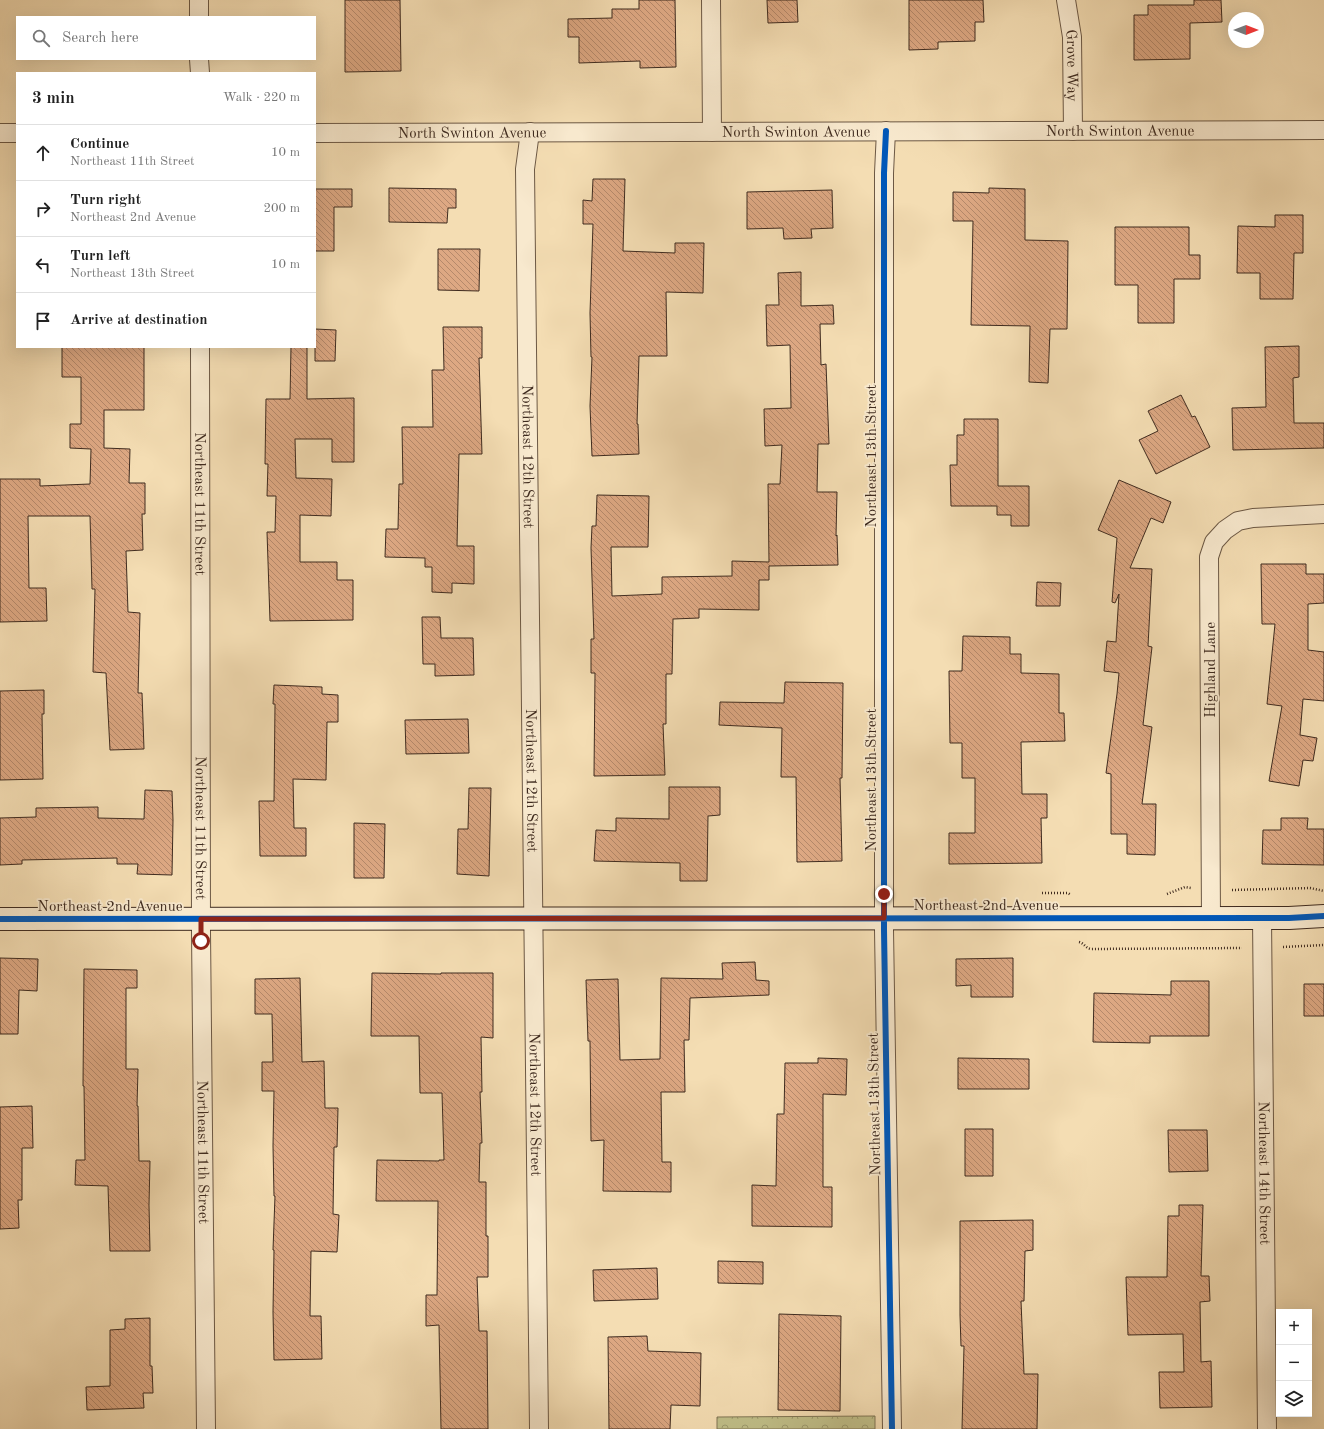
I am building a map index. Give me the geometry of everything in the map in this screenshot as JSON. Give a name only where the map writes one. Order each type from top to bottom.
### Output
[{"type":"street","points":[[199,0],[199,16]]},
{"type":"street","points":[[711,0],[712,132]]},
{"type":"street","name":"Grove Way","points":[[1066,0],[1072,37],[1073,131]]},
{"type":"street","points":[[199,60],[200,72]]},
{"type":"street","name":"North Swinton Avenue","points":[[316,133],[1324,130]]},
{"type":"street","name":"Northeast 13th Street","points":[[886,131],[884,173],[884,918],[892,1429]]},
{"type":"street","name":"Northeast 12th Street","points":[[530,132],[525,169],[538,1429]]},
{"type":"street","points":[[0,133],[16,133]]},
{"type":"street","name":"Northeast 11th Street","points":[[200,348],[201,919],[206,1429]]},
{"type":"street","name":"Highland Lane","points":[[1211,918],[1209,557],[1214,542],[1225,530],[1238,521],[1253,518],[1324,514]]},
{"type":"street","name":"Northeast 2nd Avenue","points":[[0,919],[1262,918],[1324,916]]},
{"type":"street","name":"Northeast 14th Street","points":[[1262,918],[1267,1429]]},
{"type":"green space","points":[[875,1416],[875,1429],[717,1429],[717,1417]]},
{"type":"building","points":[[345,0],[400,0],[401,71],[345,72]]},
{"type":"building","points":[[639,0],[675,0],[676,67],[640,68],[640,61],[579,63],[579,37],[568,37],[568,19],[612,18],[612,9],[639,9]]},
{"type":"building","points":[[767,0],[797,0],[798,22],[768,23]]},
{"type":"building","points":[[909,0],[983,0],[984,22],[975,22],[975,41],[938,42],[938,49],[909,50]]},
{"type":"building","points":[[1194,0],[1221,0],[1222,22],[1190,23],[1190,59],[1134,60],[1134,15],[1148,15],[1148,5],[1194,5]]},
{"type":"building","points":[[593,179],[625,179],[623,251],[675,253],[675,243],[704,243],[703,293],[666,292],[667,356],[639,356],[637,424],[639,454],[592,456],[590,406],[592,357],[590,313],[593,224],[583,224],[583,200],[592,201]]},
{"type":"building","points":[[389,188],[456,189],[456,208],[448,208],[447,223],[389,222]]},
{"type":"building","points":[[989,188],[1025,189],[1025,240],[1068,241],[1067,329],[1050,329],[1048,383],[1029,382],[1030,326],[971,325],[973,221],[953,221],[953,192],[989,193]]},
{"type":"building","points":[[316,189],[352,189],[352,207],[334,207],[334,251],[316,251]]},
{"type":"building","points":[[832,190],[833,228],[811,229],[812,238],[784,239],[783,228],[747,229],[747,192]]},
{"type":"building","points":[[1275,215],[1303,215],[1303,253],[1294,253],[1293,299],[1260,299],[1260,273],[1237,273],[1238,226],[1275,227]]},
{"type":"building","points":[[1115,227],[1189,227],[1189,255],[1200,255],[1200,279],[1174,279],[1174,323],[1138,323],[1138,285],[1115,285]]},
{"type":"building","points":[[438,249],[480,249],[479,291],[438,290]]},
{"type":"building","points":[[801,272],[801,306],[833,305],[834,324],[820,324],[821,365],[826,364],[829,444],[818,444],[817,492],[837,492],[836,536],[837,535],[838,565],[769,566],[769,580],[759,580],[759,610],[699,609],[699,618],[673,619],[672,674],[666,674],[666,724],[663,724],[665,775],[594,776],[595,673],[591,673],[591,639],[594,639],[591,548],[592,526],[596,526],[597,495],[649,496],[648,547],[611,547],[612,596],[662,594],[662,577],[732,576],[732,561],[769,562],[768,484],[780,484],[782,445],[765,446],[764,409],[791,408],[790,345],[767,346],[766,305],[779,305],[778,273]]},
{"type":"building","points":[[443,327],[482,327],[482,358],[479,358],[482,454],[459,454],[457,546],[474,546],[474,584],[452,583],[452,593],[432,592],[432,567],[425,567],[425,558],[385,557],[386,529],[398,529],[399,484],[403,484],[402,427],[433,427],[432,370],[444,370]]},
{"type":"building","points":[[316,329],[336,330],[335,361],[315,361]]},
{"type":"building","points":[[1299,346],[1299,377],[1293,378],[1294,423],[1324,423],[1324,448],[1233,450],[1232,408],[1266,407],[1265,347]]},
{"type":"building","points":[[62,348],[144,348],[144,410],[104,410],[104,448],[130,449],[129,483],[145,483],[145,514],[142,514],[143,550],[126,551],[128,612],[140,613],[138,693],[142,693],[144,749],[110,750],[106,673],[93,672],[95,589],[92,589],[90,516],[28,516],[29,588],[46,588],[47,621],[0,622],[0,479],[40,479],[40,486],[90,484],[91,449],[70,448],[70,424],[81,424],[81,377],[62,377]]},
{"type":"building","points":[[291,348],[307,348],[307,399],[354,398],[354,462],[332,462],[332,439],[295,439],[296,478],[332,479],[331,516],[300,515],[300,562],[337,562],[337,580],[353,580],[353,620],[270,621],[267,532],[275,532],[276,496],[267,496],[268,464],[265,464],[266,399],[290,399]]},
{"type":"building","points":[[1181,395],[1192,417],[1195,416],[1210,447],[1156,474],[1139,440],[1158,431],[1148,411]]},
{"type":"building","points":[[964,419],[998,419],[998,486],[1029,486],[1029,526],[1011,526],[1011,515],[997,515],[997,506],[951,506],[950,465],[957,465],[957,435],[964,435]]},
{"type":"building","points":[[1119,480],[1171,502],[1163,523],[1151,518],[1130,568],[1152,569],[1148,646],[1152,647],[1143,725],[1152,727],[1142,804],[1156,804],[1155,855],[1127,854],[1127,834],[1111,834],[1111,774],[1106,773],[1119,673],[1104,671],[1107,641],[1116,642],[1119,594],[1115,603],[1112,602],[1117,538],[1098,530]]},
{"type":"building","points":[[1261,564],[1306,564],[1306,574],[1324,574],[1324,603],[1308,604],[1308,650],[1324,652],[1324,701],[1303,699],[1300,735],[1317,738],[1313,761],[1303,760],[1299,786],[1269,781],[1282,706],[1267,704],[1275,624],[1262,624]]},
{"type":"building","points":[[1037,582],[1061,583],[1060,606],[1036,606]]},
{"type":"building","points":[[422,617],[440,617],[441,638],[473,638],[474,675],[435,676],[435,664],[423,664]]},
{"type":"building","points":[[963,636],[1010,637],[1010,654],[1021,654],[1021,673],[1059,674],[1059,713],[1064,713],[1065,741],[1021,742],[1022,794],[1047,794],[1047,818],[1041,818],[1042,863],[949,864],[949,833],[975,833],[975,778],[962,778],[962,743],[950,743],[949,671],[962,671]]},
{"type":"building","points":[[785,682],[843,683],[842,778],[840,778],[842,861],[797,862],[796,777],[781,777],[782,728],[719,725],[720,702],[784,703]]},
{"type":"building","points":[[274,685],[322,687],[322,694],[338,695],[338,722],[327,722],[326,780],[293,779],[294,828],[306,828],[306,856],[260,856],[259,801],[274,801]]},
{"type":"building","points":[[44,690],[44,714],[42,714],[43,779],[0,780],[0,691]]},
{"type":"building","points":[[468,719],[469,753],[406,754],[405,720]]},
{"type":"building","points":[[669,787],[720,787],[720,815],[708,816],[707,881],[680,881],[680,863],[594,861],[596,830],[616,831],[616,818],[669,819]]},
{"type":"building","points":[[469,788],[491,788],[489,876],[457,874],[458,829],[468,829]]},
{"type":"building","points":[[145,790],[172,791],[172,875],[137,874],[138,864],[117,864],[117,858],[22,860],[22,864],[0,865],[0,818],[36,817],[36,808],[98,807],[98,818],[144,819]]},
{"type":"building","points":[[1281,818],[1308,818],[1307,829],[1324,829],[1324,865],[1262,864],[1263,830],[1281,830]]},
{"type":"building","points":[[354,823],[385,824],[384,878],[354,878]]},
{"type":"building","points":[[0,958],[38,959],[37,991],[19,990],[18,1034],[0,1034]]},
{"type":"building","points":[[1013,958],[1013,997],[971,997],[971,985],[956,986],[956,959]]},
{"type":"building","points":[[755,962],[756,980],[769,981],[769,995],[690,998],[689,1040],[684,1040],[685,1092],[661,1092],[662,1162],[671,1162],[671,1192],[603,1191],[604,1140],[591,1141],[590,1041],[588,1041],[586,980],[618,979],[620,1060],[660,1059],[661,978],[723,979],[722,963]]},
{"type":"building","points":[[84,969],[137,970],[137,988],[126,988],[126,1069],[138,1069],[137,1106],[139,1161],[150,1161],[150,1251],[110,1251],[108,1186],[75,1185],[76,1160],[85,1160],[83,1086]]},
{"type":"building","points":[[372,973],[493,973],[493,1038],[481,1037],[482,1092],[480,1092],[482,1143],[480,1143],[479,1182],[486,1182],[488,1277],[477,1277],[479,1331],[487,1331],[488,1429],[441,1429],[439,1325],[426,1326],[426,1295],[437,1295],[438,1201],[376,1201],[377,1160],[444,1160],[442,1093],[420,1093],[419,1036],[371,1036]]},
{"type":"building","points":[[300,978],[302,1062],[324,1061],[325,1108],[338,1108],[337,1147],[334,1147],[333,1214],[339,1215],[337,1252],[311,1251],[310,1316],[321,1316],[322,1359],[274,1360],[274,1091],[262,1091],[262,1062],[273,1062],[272,1014],[255,1014],[255,979]]},
{"type":"building","points":[[1171,981],[1209,981],[1209,1036],[1150,1036],[1150,1043],[1093,1042],[1094,993],[1171,995]]},
{"type":"building","points":[[1304,984],[1324,984],[1324,1016],[1304,1016]]},
{"type":"building","points":[[818,1058],[847,1059],[846,1095],[823,1094],[823,1187],[832,1187],[832,1227],[752,1226],[752,1185],[776,1186],[777,1114],[784,1114],[785,1063],[818,1063]]},
{"type":"building","points":[[958,1058],[1029,1059],[1029,1089],[958,1089]]},
{"type":"building","points":[[32,1106],[33,1148],[22,1148],[22,1200],[18,1200],[19,1228],[0,1229],[0,1107]]},
{"type":"building","points":[[965,1129],[993,1129],[993,1176],[965,1176]]},
{"type":"building","points":[[1168,1130],[1207,1130],[1208,1171],[1169,1172]]},
{"type":"building","points":[[1179,1205],[1203,1205],[1201,1276],[1209,1276],[1210,1301],[1200,1302],[1201,1362],[1211,1361],[1212,1407],[1160,1408],[1159,1372],[1184,1372],[1183,1334],[1128,1335],[1126,1277],[1167,1277],[1168,1216],[1179,1216]]},
{"type":"building","points":[[1033,1220],[1033,1250],[1025,1251],[1024,1301],[1021,1301],[1024,1374],[1038,1374],[1037,1429],[962,1429],[964,1346],[961,1346],[960,1315],[960,1221]]},
{"type":"building","points":[[718,1261],[763,1262],[763,1284],[718,1283]]},
{"type":"building","points":[[657,1268],[658,1299],[594,1301],[593,1270]]},
{"type":"building","points":[[779,1314],[841,1316],[840,1411],[778,1410]]},
{"type":"building","points":[[150,1318],[150,1366],[152,1366],[153,1393],[143,1393],[144,1408],[87,1410],[86,1387],[110,1386],[110,1330],[125,1329],[125,1319]]},
{"type":"building","points":[[647,1336],[648,1351],[701,1353],[700,1406],[671,1405],[670,1429],[609,1429],[608,1337]]},
{"type":"cycle path","points":[[886,131],[884,173],[884,930],[892,1429]]},
{"type":"cycle path","points":[[0,919],[1289,918],[1324,916]]},
{"type":"route","points":[[201,941],[201,919],[884,918],[884,894]]}]
